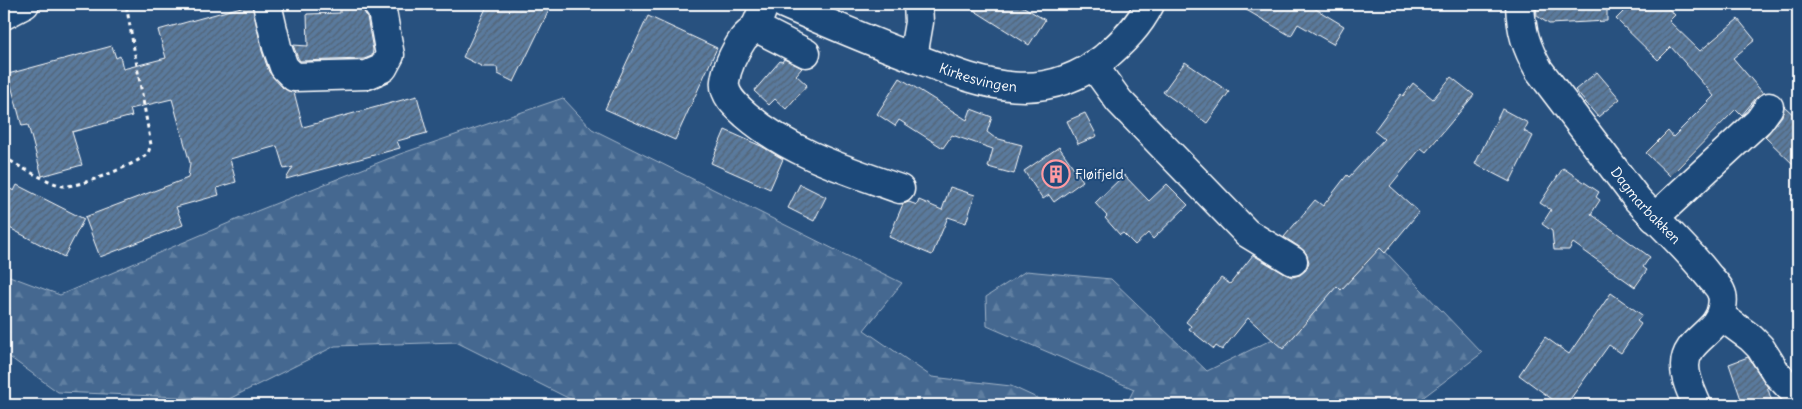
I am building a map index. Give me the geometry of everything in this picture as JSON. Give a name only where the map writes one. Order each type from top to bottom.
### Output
[{"type":"street","points":[[4,15],[25,4]]},
{"type":"street","points":[[267,4],[277,47],[284,66],[294,77],[367,75],[383,68],[390,54],[382,11],[377,4]]},
{"type":"street","name":"Kirkesvingen","points":[[784,4],[847,32],[973,80],[1021,87],[1056,84],[1094,66],[1129,35],[1150,4]]},
{"type":"street","points":[[913,57],[919,22],[918,4]]},
{"type":"street","name":"Dagmarbakken","points":[[1520,4],[1521,27],[1528,51],[1539,70],[1637,198],[1696,260],[1721,292],[1723,302],[1721,316]]},
{"type":"street","points":[[806,53],[760,15],[730,62],[725,82],[726,92],[736,106],[763,129],[792,147],[830,164],[900,189]]},
{"type":"street","points":[[1094,66],[1119,101],[1247,233],[1293,261]]},
{"type":"street","points":[[1654,218],[1759,122],[1769,106]]},
{"type":"street","points":[[1697,405],[1687,381],[1685,365],[1688,353],[1693,345],[1715,326],[1721,316],[1760,347],[1777,374],[1798,396]]},
{"type":"path","points":[[4,156],[50,182],[63,186],[78,185],[137,161],[148,154],[151,145],[126,4]]},
{"type":"green space","points":[[563,98],[592,129],[902,283],[864,330],[932,377],[1011,386],[1052,405],[582,405],[456,342],[335,346],[229,399],[58,392],[4,353],[4,274],[60,295],[257,211],[400,154]]},
{"type":"green space","points":[[1378,244],[1482,353],[1413,405],[1126,405],[1134,389],[987,326],[986,297],[1026,271],[1111,279],[1207,371],[1273,339]]},
{"type":"building","points":[[252,4],[262,51],[269,72],[283,88],[294,92],[303,127],[417,96],[427,133],[397,141],[400,148],[286,179],[293,167],[284,169],[277,146],[230,159],[236,182],[217,188],[219,195],[176,207],[183,225],[100,257],[85,217],[188,178],[190,163],[172,99],[130,109],[132,116],[72,132],[82,165],[42,176],[28,125],[22,126],[8,74],[112,46],[116,58],[120,56],[123,69],[166,58],[158,30]]},
{"type":"building","points":[[488,4],[552,4],[514,82],[498,74],[497,67],[483,67],[463,57]]},
{"type":"building","points":[[964,4],[1019,4],[1045,20],[1029,45]]},
{"type":"building","points":[[1236,4],[1310,4],[1344,26],[1333,44],[1298,24],[1291,36]]},
{"type":"building","points":[[1536,4],[1607,4],[1607,21],[1549,24],[1537,16]]},
{"type":"building","points":[[1631,4],[1663,4],[1675,15],[1669,21],[1700,51],[1738,19],[1755,40],[1733,58],[1763,93],[1756,98],[1742,115],[1736,109],[1670,176],[1646,153],[1668,131],[1673,137],[1714,96],[1671,47],[1658,60],[1616,19]]},
{"type":"building","points":[[340,9],[363,9],[367,17],[373,50],[372,56],[364,59],[300,61],[293,45],[308,46],[307,14],[340,13]]},
{"type":"building","points":[[648,16],[717,48],[675,140],[605,109]]},
{"type":"building","points":[[784,59],[802,68],[796,75],[807,85],[786,109],[775,99],[769,105],[754,91],[780,61],[782,62]]},
{"type":"building","points":[[1185,62],[1229,92],[1207,123],[1163,92]]},
{"type":"building","points":[[1597,72],[1620,99],[1598,117],[1575,90]]},
{"type":"building","points":[[1451,77],[1474,95],[1426,152],[1421,148],[1390,186],[1419,212],[1385,253],[1380,248],[1341,290],[1337,286],[1283,349],[1248,318],[1222,350],[1216,346],[1214,349],[1189,329],[1191,326],[1186,322],[1221,278],[1230,284],[1253,255],[1292,277],[1300,275],[1306,270],[1309,262],[1306,253],[1284,237],[1315,200],[1323,206],[1347,175],[1349,177],[1384,139],[1374,131],[1401,94],[1403,96],[1413,83],[1433,99]]},
{"type":"building","points":[[900,78],[967,120],[971,109],[992,117],[987,132],[995,138],[1022,145],[1014,174],[988,167],[993,149],[952,135],[943,148],[899,120],[895,126],[877,114]]},
{"type":"building","points":[[1784,106],[1798,119],[1798,169],[1765,137],[1782,116]]},
{"type":"building","points":[[1502,109],[1528,123],[1524,131],[1533,136],[1510,182],[1475,164]]},
{"type":"building","points":[[1085,113],[1097,136],[1078,144],[1067,121]]},
{"type":"building","points":[[725,130],[761,146],[783,159],[770,189],[711,163]]},
{"type":"building","name":"Fløifjeld","points":[[1059,147],[1083,181],[1054,202],[1049,195],[1043,199],[1024,171]]},
{"type":"building","points":[[1563,168],[1599,192],[1596,197],[1600,200],[1591,214],[1650,257],[1643,267],[1647,270],[1635,287],[1573,243],[1569,250],[1554,250],[1552,231],[1542,224],[1551,210],[1540,203]]},
{"type":"building","points":[[1124,175],[1149,201],[1167,184],[1188,205],[1153,239],[1148,233],[1135,245],[1123,233],[1120,235],[1095,203]]},
{"type":"building","points":[[800,184],[826,197],[814,221],[788,208]]},
{"type":"building","points":[[17,185],[84,219],[64,257],[4,225],[4,186],[14,191]]},
{"type":"building","points":[[950,187],[975,195],[966,223],[948,217],[932,255],[889,237],[903,204],[909,202],[917,205],[919,200],[942,210]]},
{"type":"building","points":[[1611,293],[1642,315],[1637,321],[1641,324],[1621,353],[1609,345],[1566,405],[1560,405],[1519,375],[1545,337],[1569,354]]},
{"type":"building","points":[[1748,357],[1767,386],[1773,405],[1743,405],[1729,364]]},
{"type":"place","name":"Fløifjeld","points":[[1056,174]]}]
